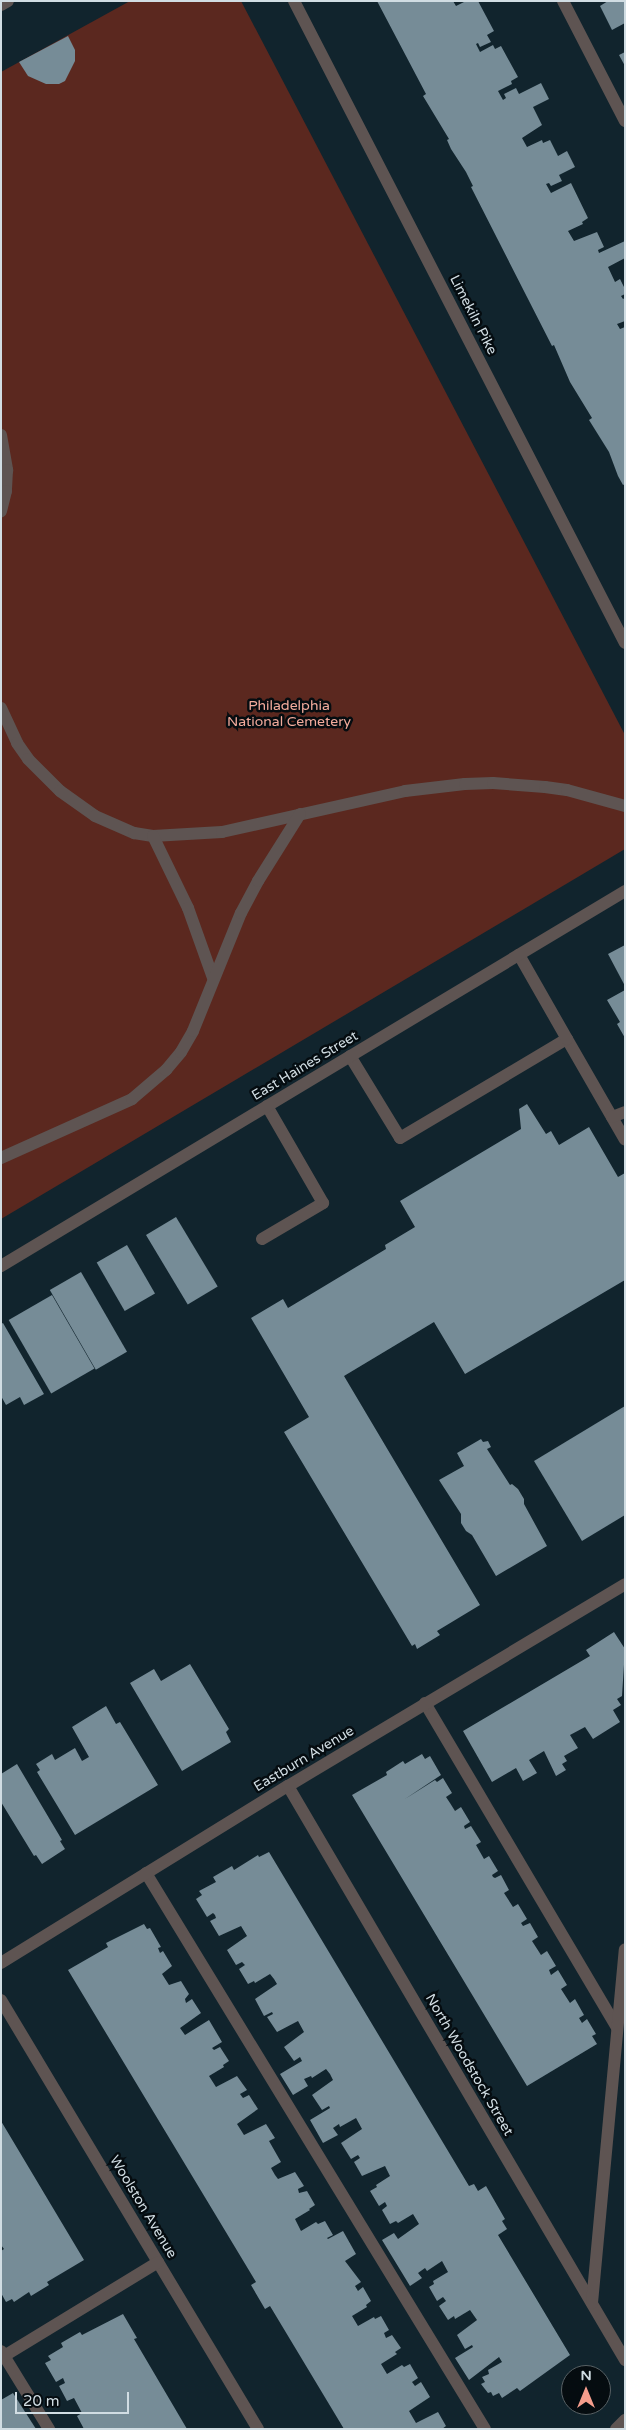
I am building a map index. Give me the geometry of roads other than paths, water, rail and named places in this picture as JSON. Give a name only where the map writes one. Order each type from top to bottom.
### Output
[{"type":"street","points":[[1,5],[8,1]]},
{"type":"street","name":"Limekiln Pike","points":[[294,1],[625,643]]},
{"type":"street","points":[[563,1],[625,121]]},
{"type":"street","points":[[1,435],[7,470],[6,491],[1,511]]},
{"type":"street","points":[[1,708],[17,743],[40,773],[77,804],[114,825],[134,833],[153,836],[222,832],[405,790],[494,783],[567,790],[625,806]]},
{"type":"street","points":[[1,1158],[132,1099],[151,1085],[181,1052],[193,1031],[241,913],[258,881],[300,814]]},
{"type":"street","points":[[153,836],[188,908],[213,978]]},
{"type":"street","name":"East Haines Street","points":[[1,1266],[625,891]]},
{"type":"street","points":[[519,955],[625,1140]]},
{"type":"street","points":[[350,1056],[400,1138],[566,1039]]},
{"type":"street","points":[[262,1239],[323,1202],[267,1106]]},
{"type":"street","points":[[612,1118],[625,1112]]},
{"type":"street","name":"Eastburn Avenue","points":[[1,1963],[288,1786],[625,1584]]},
{"type":"street","points":[[425,1703],[617,2028]]},
{"type":"street","name":"North Woodstock Street","points":[[288,1786],[625,2360]]},
{"type":"street","points":[[146,1873],[486,2429]]},
{"type":"street","points":[[592,2303],[625,1950]]},
{"type":"street","name":"Woolston Avenue","points":[[1,2000],[258,2429]]},
{"type":"street","points":[[49,2429],[2,2355],[158,2262]]},
{"type":"street","points":[[616,2429],[625,2420]]},
{"type":"park label","name":"Philadelphia National Cemetery","points":[[289,714]]}]
